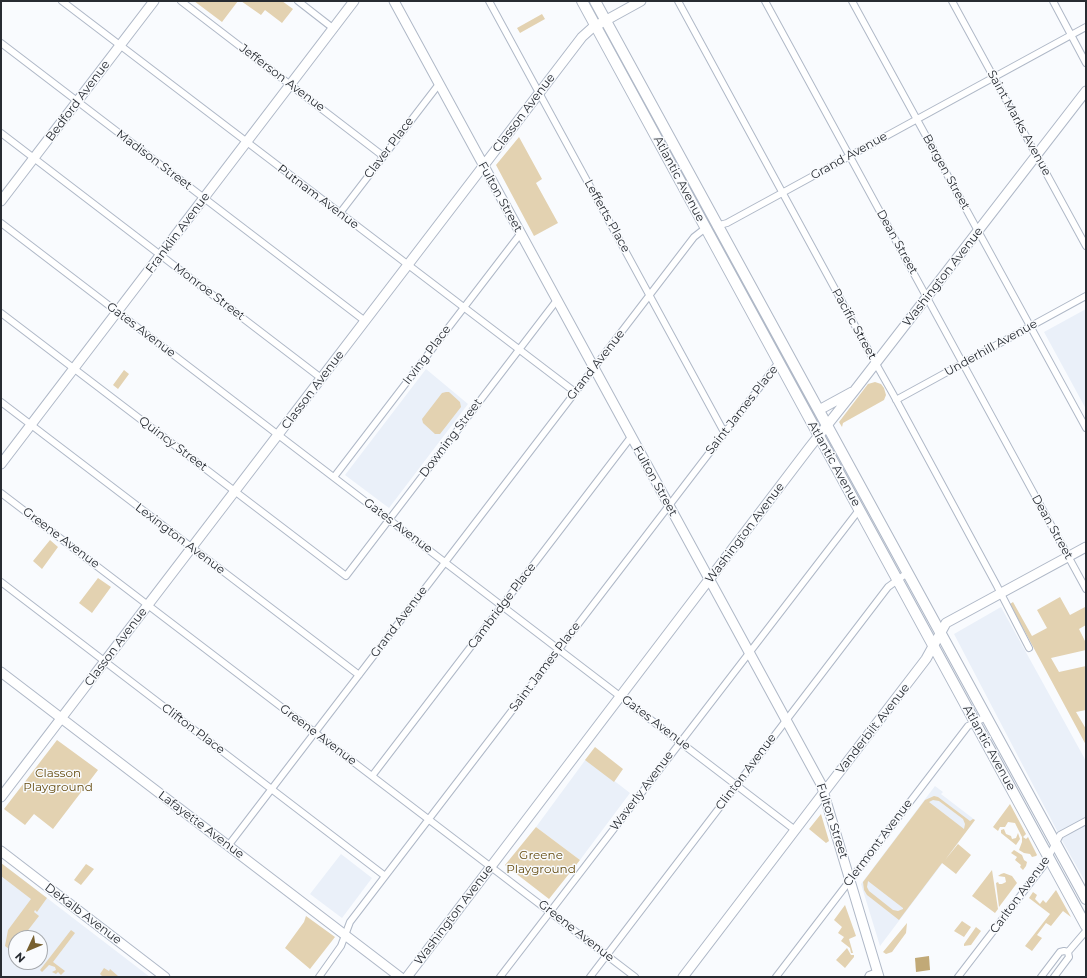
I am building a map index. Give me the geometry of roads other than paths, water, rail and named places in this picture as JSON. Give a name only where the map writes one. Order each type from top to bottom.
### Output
[{"type":"main road","name":"Bedford Avenue","points":[[1,201],[154,1]]},
{"type":"main road","name":"Franklin Avenue","points":[[1,464],[75,369],[354,1]]},
{"type":"main road","name":"Fulton Street","points":[[394,1],[824,792],[878,975]]},
{"type":"main road","name":"Atlantic Avenue","points":[[582,1],[1086,926]]},
{"type":"main road","name":"Atlantic Avenue","points":[[595,1],[1086,899]]},
{"type":"main road","name":"Classon Avenue","points":[[1,797],[582,37],[595,26],[641,1]]},
{"type":"main road","name":"Washington Avenue","points":[[407,977],[709,579],[1086,91]]},
{"type":"main road","points":[[819,410],[856,390]]},
{"type":"main road","name":"Vanderbilt Avenue","points":[[683,977],[926,659],[946,623],[1086,546]]},
{"type":"main road","name":"Lafayette Avenue","points":[[1,672],[400,977]]},
{"type":"main road","name":"DeKalb Avenue","points":[[1,852],[165,977]]},
{"type":"street","name":"Putnam Avenue","points":[[62,1],[575,392]]},
{"type":"street","name":"Jefferson Avenue","points":[[181,1],[383,156]]},
{"type":"street","points":[[298,1],[334,29]]},
{"type":"street","name":"Lefferts Place","points":[[489,1],[724,432]]},
{"type":"street","name":"Pacific Street","points":[[678,1],[1001,593],[1029,648]]},
{"type":"street","name":"Dean Street","points":[[765,1],[1086,588]]},
{"type":"street","name":"Bergen Street","points":[[852,1],[1086,428]]},
{"type":"street","name":"Saint Marks Avenue","points":[[952,1],[1086,246]]},
{"type":"street","points":[[1053,1],[1086,63]]},
{"type":"street","name":"Grand Avenue","points":[[228,846],[694,237],[706,230],[727,223],[1086,27]]},
{"type":"street","name":"Madison Street","points":[[1,43],[365,321]]},
{"type":"street","name":"Claver Place","points":[[340,213],[439,84]]},
{"type":"street","name":"Monroe Street","points":[[1,133],[322,378]]},
{"type":"street","name":"Gates Avenue","points":[[1,223],[795,830]]},
{"type":"street","name":"Irving Place","points":[[334,477],[520,233]]},
{"type":"street","name":"Underhill Avenue","points":[[896,400],[1086,296]]},
{"type":"street","name":"Downing Street","points":[[346,576],[557,300]]},
{"type":"street","name":"Quincy Street","points":[[1,313],[346,576]]},
{"type":"street","name":"Saint James Place","points":[[319,977],[341,946],[350,922],[779,362]]},
{"type":"street","name":"Lexington Avenue","points":[[1,402],[359,675]]},
{"type":"street","name":"Cambridge Place","points":[[372,776],[631,437]]},
{"type":"street","name":"Greene Avenue","points":[[1,493],[635,977]]},
{"type":"street","name":"Waverly Avenue","points":[[500,977],[859,510]]},
{"type":"street","name":"Clinton Avenue","points":[[590,977],[888,587],[907,573]]},
{"type":"street","name":"Clifton Place","points":[[1,582],[385,876]]},
{"type":"street","name":"Clermont Avenue","points":[[776,977],[968,726],[986,717]]},
{"type":"street","name":"Carlton Avenue","points":[[958,977],[1044,865],[1062,834],[1086,821]]},
{"type":"street","points":[[1054,977],[1069,957],[1068,952],[1086,931]]},
{"type":"street","points":[[1041,977],[1060,952],[1064,950],[1068,952]]},
{"type":"street","points":[[868,977],[869,975],[878,975]]},
{"type":"park label","name":"Classon Playground","points":[[58,780]]},
{"type":"park label","name":"Greene Playground","points":[[541,862]]}]
